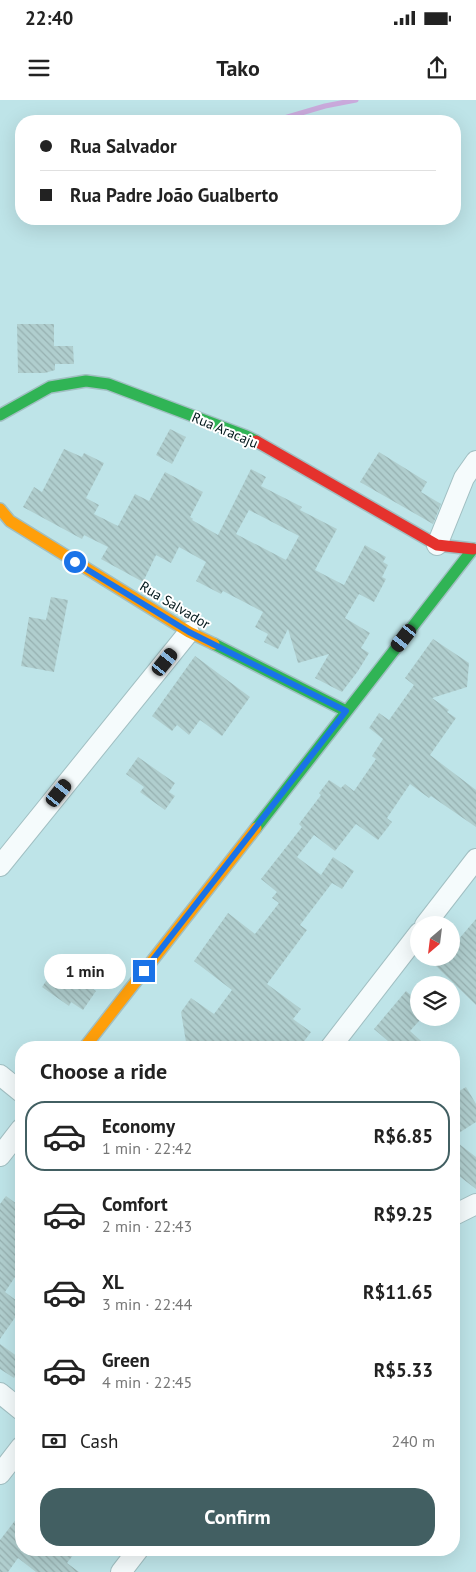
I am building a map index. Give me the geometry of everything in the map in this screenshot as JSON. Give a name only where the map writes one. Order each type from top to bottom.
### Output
[{"type":"street","name":"Rua Aracaju","points":[[0,415],[50,387],[86,381],[108,384],[246,436],[438,545],[475,558]]},
{"type":"street","points":[[438,545],[464,478],[476,461]]},
{"type":"street","name":"Rua Salvador","points":[[0,509],[10,521],[189,632],[346,711]]},
{"type":"street","points":[[89,1041],[346,711],[475,558]]},
{"type":"street","points":[[0,866],[189,632]]},
{"type":"street","points":[[432,916],[476,859]]},
{"type":"street","points":[[335,1041],[410,945]]},
{"type":"street","points":[[0,1075],[15,1087]]},
{"type":"street","points":[[0,1156],[15,1137]]},
{"type":"street","points":[[460,1212],[476,1204]]},
{"type":"street","points":[[0,1393],[15,1405]]},
{"type":"street","points":[[0,1474],[15,1455]]},
{"type":"street","points":[[121,1572],[133,1556]]},
{"type":"building","points":[[17,324],[54,324],[54,346],[73,346],[74,364],[55,364],[55,370],[45,373],[18,373]]},
{"type":"building","points":[[170,429],[186,437],[172,464],[156,455]]},
{"type":"building","points":[[64,449],[82,457],[84,453],[104,463],[86,498],[99,505],[94,514],[118,526],[135,494],[149,501],[165,472],[203,492],[190,517],[218,535],[251,469],[266,477],[261,486],[302,507],[300,510],[337,529],[315,570],[344,585],[365,545],[386,557],[383,562],[388,565],[382,577],[386,579],[374,602],[359,594],[345,618],[370,633],[361,648],[369,653],[342,692],[315,678],[329,654],[298,663],[288,629],[278,649],[264,642],[268,634],[255,627],[263,612],[223,591],[221,594],[196,581],[206,562],[179,547],[171,563],[156,555],[143,582],[101,559],[108,547],[84,535],[82,539],[23,507],[34,487],[42,492]],"holes":[[[249,510],[299,536],[286,560],[236,534]]]},
{"type":"building","points":[[379,452],[427,482],[421,492],[441,504],[433,524],[360,482]]},
{"type":"building","points":[[51,597],[68,600],[54,672],[21,666],[29,617],[46,620]]},
{"type":"building","points":[[433,639],[469,663],[467,687],[432,698],[449,710],[447,712],[456,718],[430,755],[476,790],[476,827],[410,784],[387,818],[392,822],[378,840],[356,824],[335,851],[314,835],[297,857],[321,875],[333,857],[354,871],[342,889],[332,883],[300,925],[307,930],[267,984],[301,1009],[293,1019],[311,1032],[304,1041],[186,1041],[181,1012],[191,998],[214,1014],[232,990],[194,961],[228,913],[255,934],[279,903],[272,898],[277,892],[261,879],[302,827],[299,824],[321,795],[319,793],[329,780],[341,788],[345,784],[354,791],[376,759],[372,756],[383,739],[369,728],[379,713],[389,720],[414,685],[405,678]]},
{"type":"building","points":[[195,656],[250,697],[222,736],[200,720],[189,735],[177,725],[172,731],[152,716]]},
{"type":"building","points":[[138,757],[175,783],[169,792],[175,796],[165,810],[140,792],[144,787],[126,774]]},
{"type":"building","points":[[476,919],[476,1005],[460,989],[460,976],[446,976],[436,966],[460,966],[460,938]]},
{"type":"building","points":[[64,955],[80,966],[74,976],[96,991],[83,1010],[71,1002],[69,1006],[42,987]]},
{"type":"building","points":[[406,991],[410,994],[410,1026],[414,1026],[410,1031],[421,1041],[388,1041],[374,1029]]},
{"type":"building","points":[[466,1087],[476,1104],[476,1122],[460,1132],[460,1090]]},
{"type":"building","points":[[460,1145],[476,1157],[476,1189],[460,1177]]},
{"type":"building","points":[[6,1196],[15,1203],[15,1277],[5,1292],[15,1300],[15,1318],[0,1339],[0,1204]]},
{"type":"building","points":[[0,1344],[15,1355],[15,1377],[14,1378],[0,1369]]},
{"type":"building","points":[[15,1521],[15,1556],[72,1556],[67,1563],[79,1572],[36,1572],[18,1558],[8,1572],[0,1572],[0,1540]]},
{"type":"waterway","points":[[294,115],[325,106],[356,100]]},
{"type":"traffic: fast","points":[[0,415],[50,387],[86,381],[108,384],[256,441]]},
{"type":"traffic: fast","points":[[256,828],[473,549]]},
{"type":"traffic: fast","points":[[214,644],[346,711]]},
{"type":"traffic: slow","points":[[0,509],[10,521],[189,632],[214,644]]},
{"type":"traffic: slow","points":[[89,1041],[256,828]]},
{"type":"traffic: jam","points":[[256,441],[437,545],[473,549]]},
{"type":"route","points":[[75,562],[189,632],[346,711],[144,971]]}]
